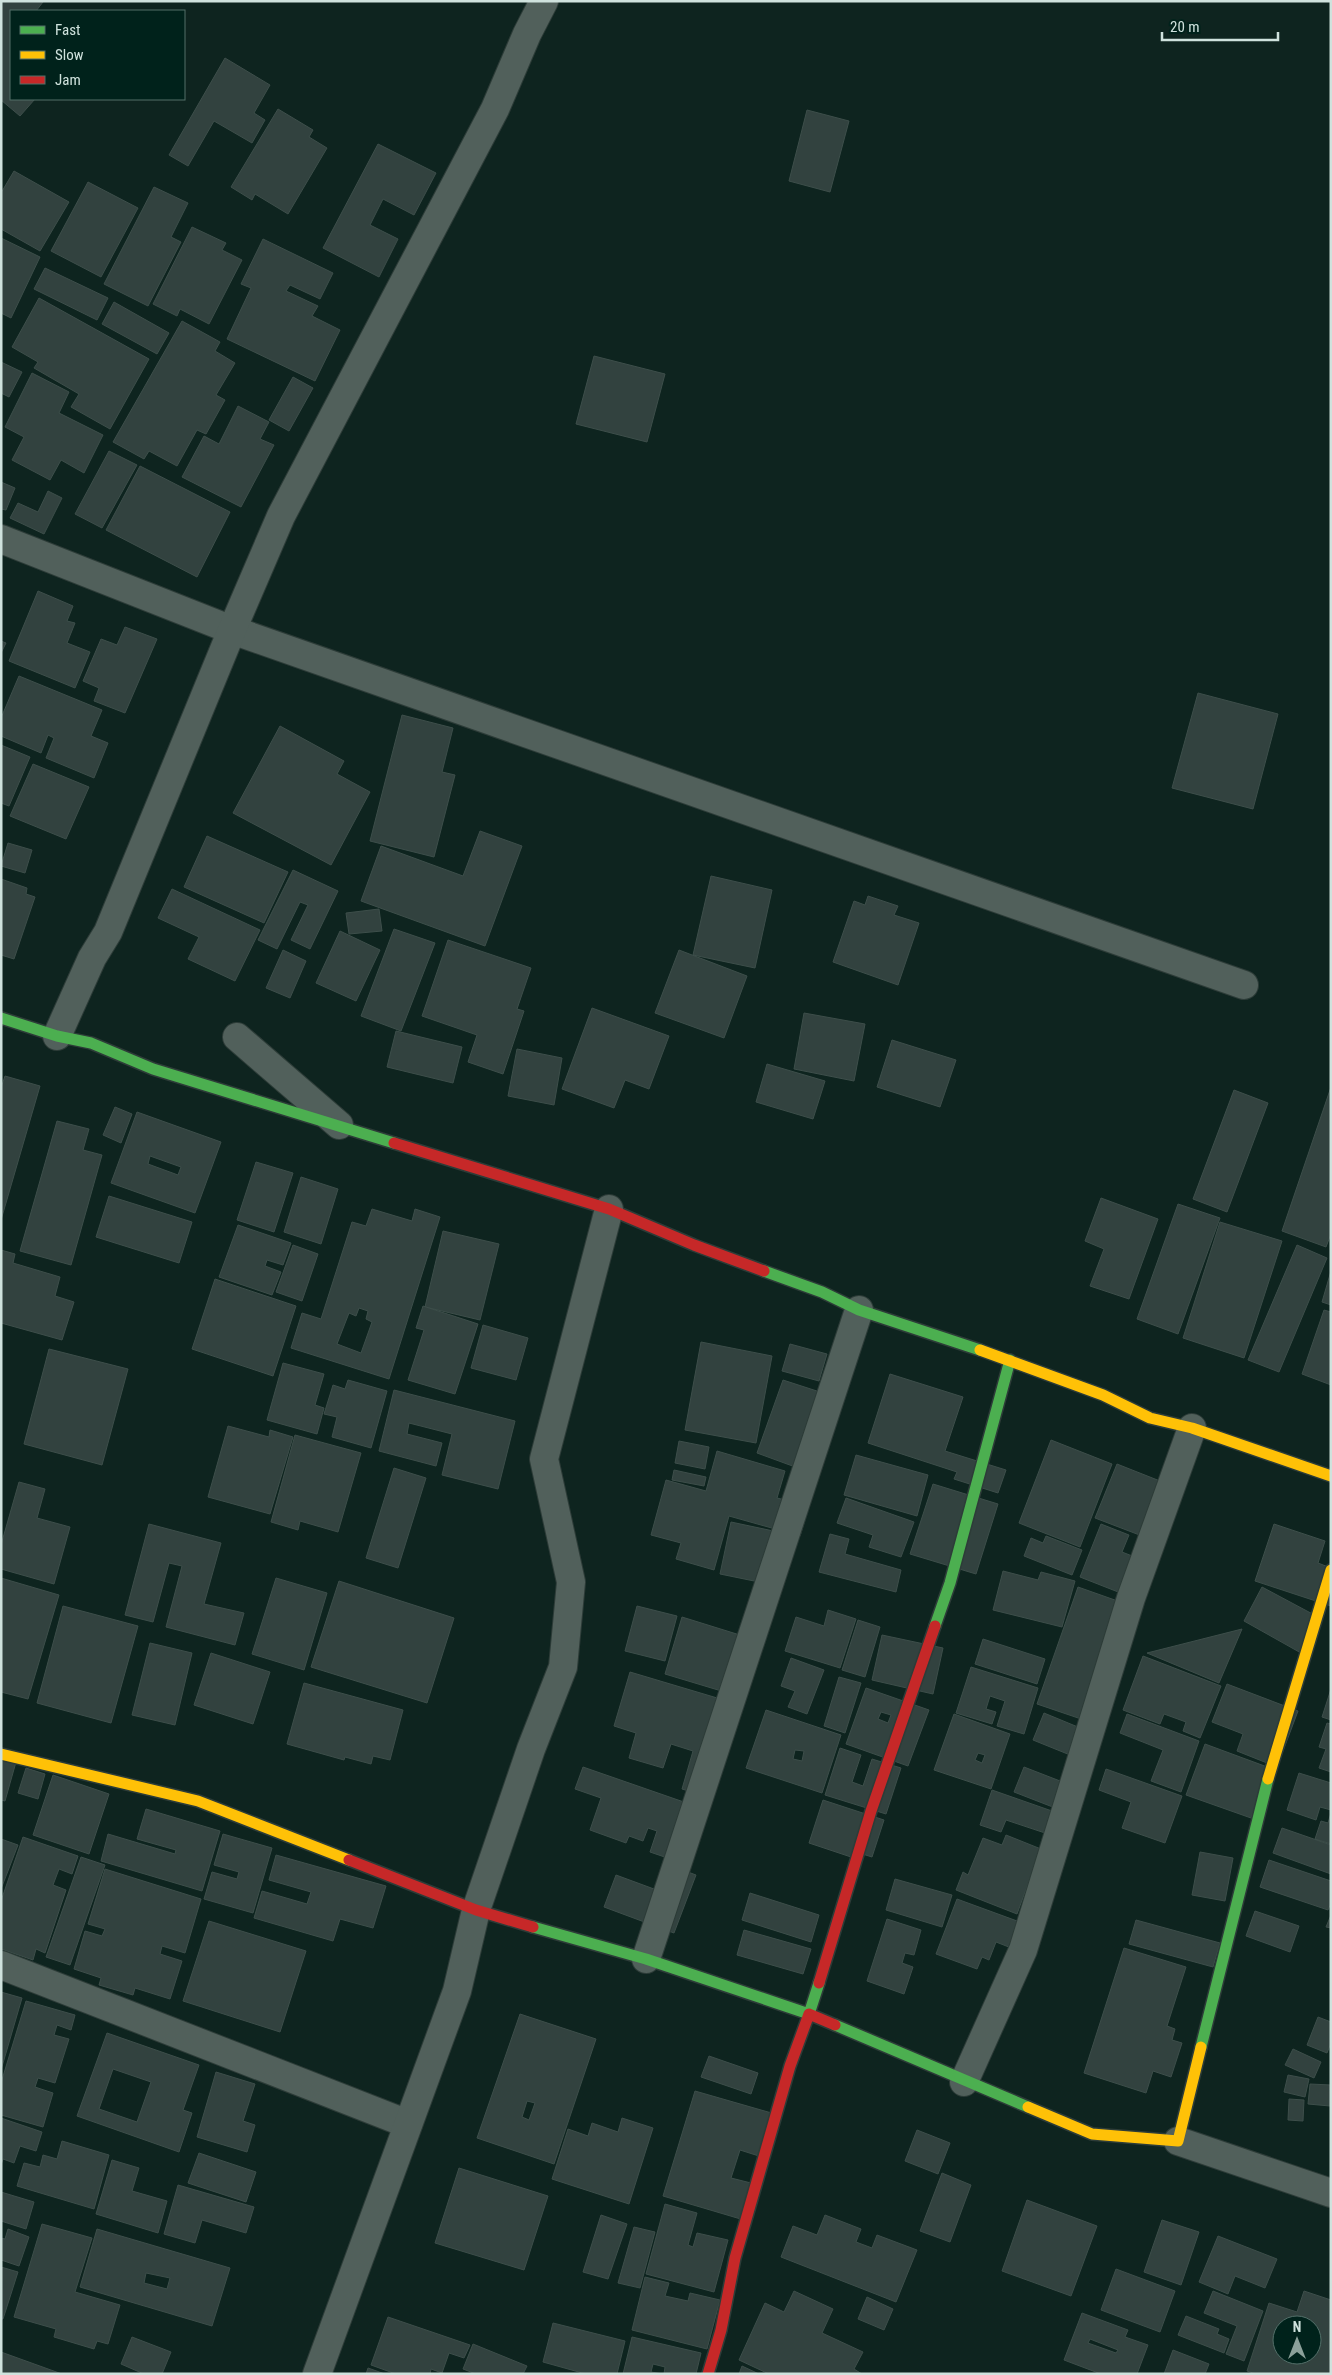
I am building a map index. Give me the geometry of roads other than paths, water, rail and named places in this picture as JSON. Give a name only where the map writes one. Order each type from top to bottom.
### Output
[{"type":"street","points":[[57,1036],[92,958],[108,932],[281,516],[495,109],[527,34],[544,1]]},
{"type":"street","points":[[1,539],[232,630],[1244,984]]},
{"type":"street","points":[[1,1018],[57,1036],[91,1043],[153,1069],[609,1209],[694,1245],[822,1292],[860,1310],[1010,1360],[1103,1395],[1150,1418],[1192,1428],[1331,1476]]},
{"type":"street","points":[[237,1037],[339,1125]]},
{"type":"street","points":[[318,2374],[457,1991],[476,1910],[531,1749],[563,1667],[571,1582],[544,1459],[609,1209]]},
{"type":"street","points":[[646,1959],[860,1310]]},
{"type":"street","points":[[708,2374],[721,2330],[738,2248],[790,2066],[809,2014],[871,1811],[950,1582],[1010,1360]]},
{"type":"street","points":[[964,2082],[1023,1950],[1131,1598],[1192,1428]]},
{"type":"street","points":[[1178,2141],[1258,1816],[1287,1711],[1331,1570]]},
{"type":"street","points":[[1,1754],[198,1801],[476,1910],[646,1959],[809,2014],[964,2082],[1092,2134],[1178,2141],[1331,2193]]},
{"type":"street","points":[[1,1965],[408,2124]]}]
